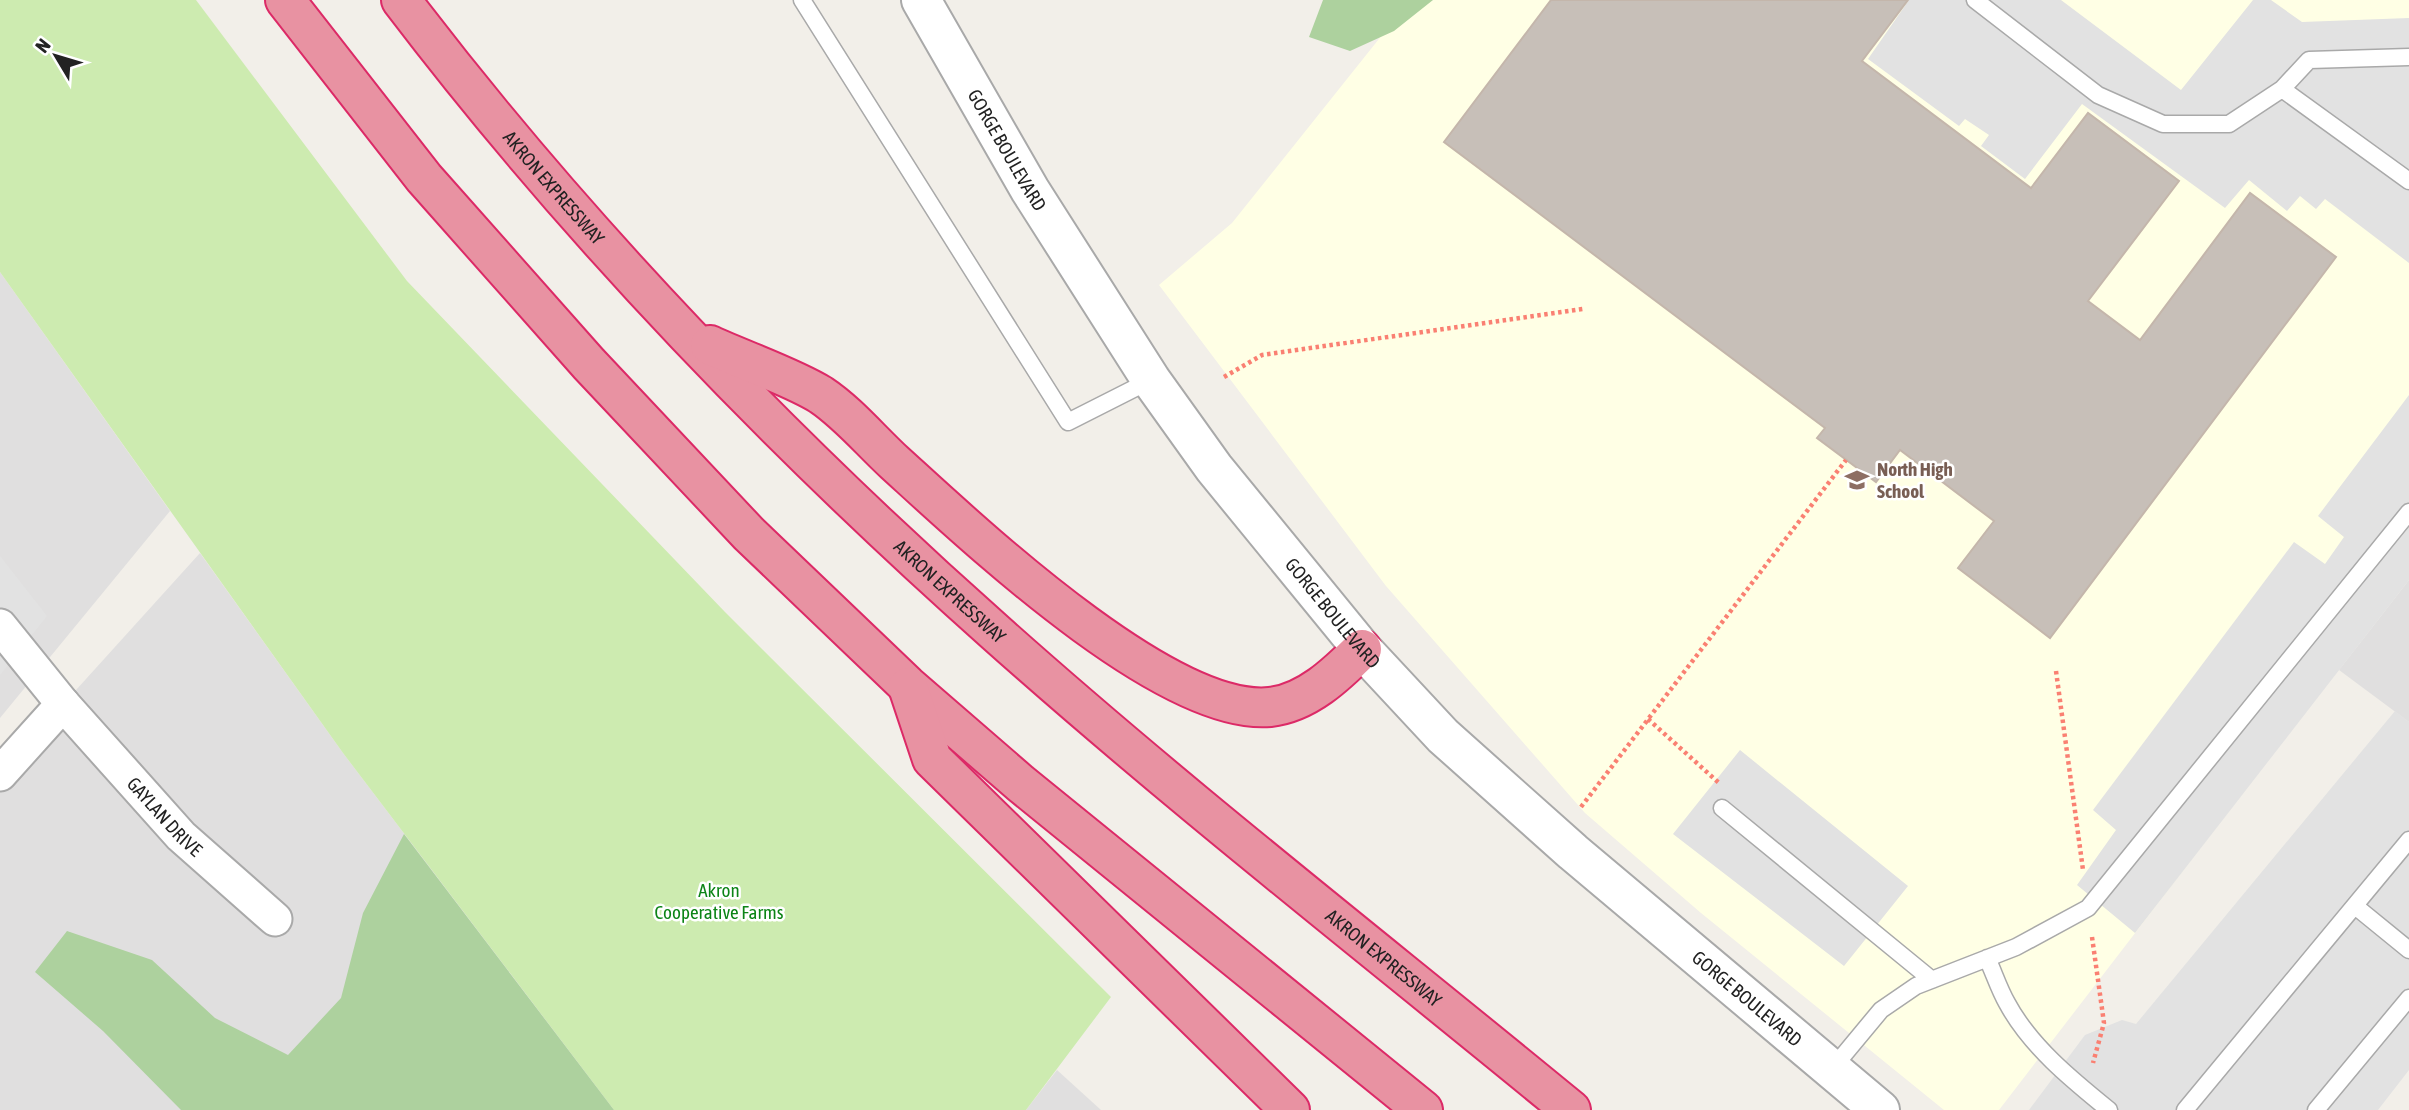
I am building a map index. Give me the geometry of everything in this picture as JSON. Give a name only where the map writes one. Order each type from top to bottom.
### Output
[{"type":"highway","points":[[285,0],[424,178],[589,364],[749,534],[907,685],[1031,792],[1423,1110]]},
{"type":"highway","name":"AKRON EXPRESSWAY","points":[[401,0],[585,222],[690,337],[881,528],[998,635],[1194,801],[1571,1110]]},
{"type":"highway","points":[[690,337],[821,395],[920,485],[1057,602],[1125,650],[1193,690],[1222,702],[1272,707],[1302,696],[1329,681],[1362,649]]},
{"type":"highway","points":[[907,685],[932,759],[1290,1110]]},
{"type":"street","name":"GORGE BOULEVARD","points":[[921,0],[1030,190],[1151,380],[1214,468],[1362,649],[1401,693],[1464,755],[1573,852],[1880,1110]]},
{"type":"street","name":"GAYLAN DRIVE","points":[[0,626],[63,704],[181,836],[275,919]]},
{"type":"street","points":[[0,774],[63,704]]},
{"type":"lane","points":[[802,0],[1068,422],[1151,380]]},
{"type":"lane","points":[[1975,0],[2098,95],[2163,124],[2229,124],[2282,89],[2309,60],[2409,57]]},
{"type":"lane","points":[[2282,89],[2409,181]]},
{"type":"lane","points":[[1832,1069],[1881,1010],[1916,986],[2016,947],[2088,908],[2409,512]]},
{"type":"lane","points":[[1723,808],[1932,980]]},
{"type":"lane","points":[[2185,1110],[2409,841]]},
{"type":"lane","points":[[2355,906],[2409,950]]},
{"type":"lane","points":[[1987,958],[2007,1003],[2026,1031],[2076,1083],[2109,1110]]},
{"type":"lane","points":[[2316,1110],[2409,998]]},
{"type":"path","points":[[1224,377],[1262,355],[1583,309]]},
{"type":"path","points":[[1599,783],[1846,460]]},
{"type":"path","points":[[1648,719],[1720,783],[1723,808]]},
{"type":"shaded area","name":"North High School","points":[[1410,0],[2409,0],[2409,577],[1999,1110],[1944,1110],[1701,913],[1585,813],[1386,586],[1159,285],[1232,223]]},
{"type":"shaded area","points":[[1909,0],[2061,0],[2181,90],[2253,0],[2271,0],[2302,22],[2409,18],[2409,263],[2325,199],[2316,209],[2300,196],[2287,211],[2249,180],[2225,208],[2082,104],[2025,179],[1981,146],[1989,135],[1965,119],[1959,126],[1868,59]]},
{"type":"shaded area","points":[[0,272],[170,511],[0,718]]},
{"type":"shaded area","points":[[2409,395],[2409,580],[2135,933],[2077,885],[2116,830],[2093,810],[2294,542],[2325,564],[2344,537],[2318,516]]},
{"type":"shaded area","points":[[200,553],[343,753],[614,1110],[0,1110],[0,774]]},
{"type":"shaded area","points":[[0,556],[47,616],[0,675]]},
{"type":"shaded area","points":[[2409,580],[2409,722],[2339,670]]},
{"type":"shaded area","points":[[2395,711],[2409,722],[2409,1070],[2378,1110],[2029,1110],[2085,1035],[2122,1020],[2136,1024]]},
{"type":"shaded area","points":[[1740,750],[1908,886],[1844,966],[1673,834]]},
{"type":"shaded area","points":[[1057,1070],[1101,1110],[1026,1110]]},
{"type":"green space","name":"Akron Cooperative Farms","points":[[0,0],[196,0],[407,281],[725,612],[1111,997],[1026,1110],[614,1110],[343,753],[0,272]]},
{"type":"green space","points":[[1323,0],[1433,0],[1394,31],[1350,51],[1309,37]]},
{"type":"green space","points":[[404,834],[614,1110],[181,1110],[103,1031],[35,972],[67,931],[152,960],[215,1018],[288,1055],[341,998],[363,913]]},
{"type":"building","name":"North High School","points":[[1551,0],[1908,0],[1862,61],[2031,188],[2088,113],[2179,181],[2088,301],[2140,340],[2250,193],[2336,257],[2050,638],[1958,568],[1994,521],[1900,450],[1876,482],[1817,438],[1825,428],[1444,142]]},
{"type":"place","name":"North High School","points":[[1857,480]]}]
